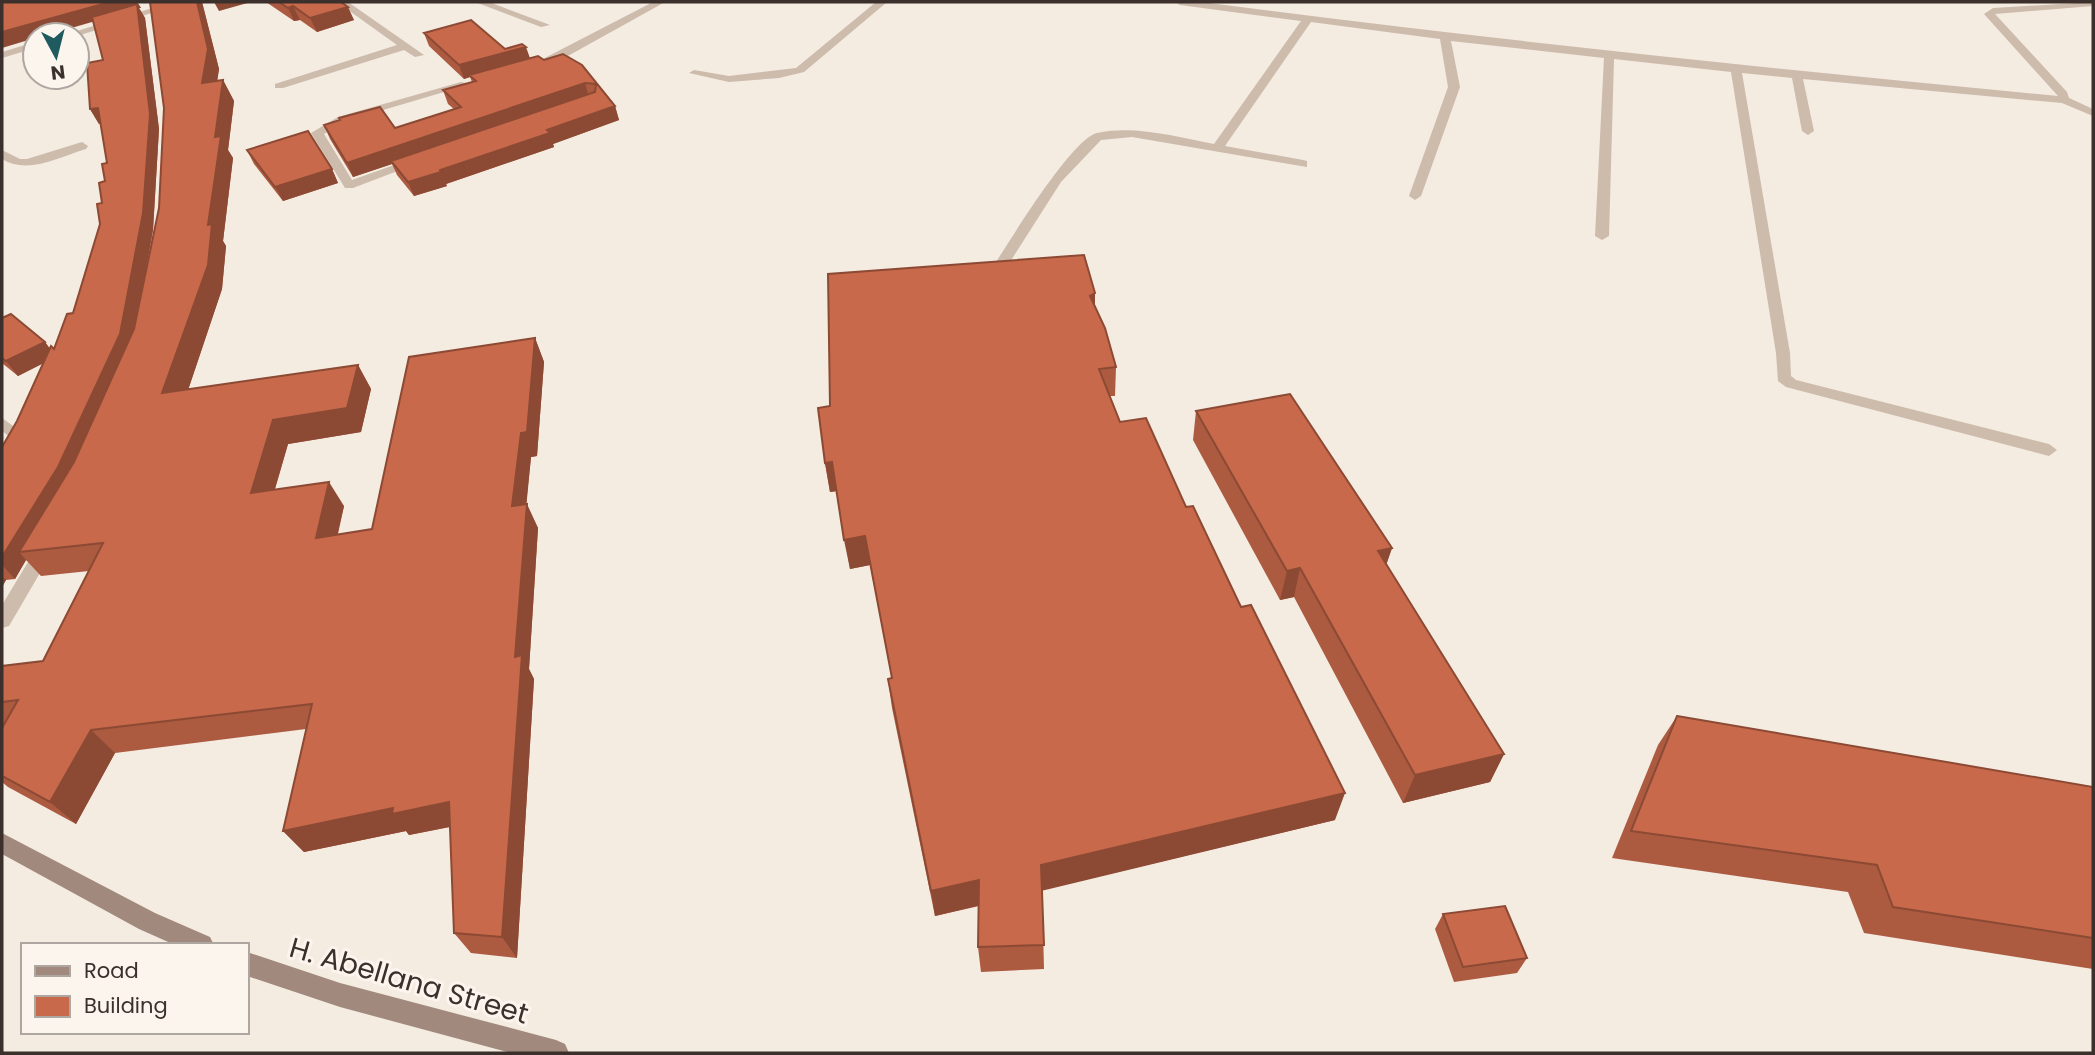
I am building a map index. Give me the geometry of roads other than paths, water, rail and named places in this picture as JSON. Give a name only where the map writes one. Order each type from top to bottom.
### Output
[{"type":"main road","points":[[2,843],[147,921],[197,943]]},
{"type":"main road","name":"H. Abellana Street","points":[[248,964],[354,999],[556,1053]]},
{"type":"street","points":[[91,27],[151,6],[182,2]]},
{"type":"street","points":[[342,2],[418,55]]},
{"type":"street","points":[[480,2],[545,25]]},
{"type":"street","points":[[536,65],[562,55],[660,2]]},
{"type":"street","points":[[694,73],[729,79],[779,75],[800,70],[882,2]]},
{"type":"street","points":[[1180,2],[1445,37],[1736,69],[2064,100],[2093,113]]},
{"type":"street","points":[[2064,100],[2063,94],[1989,14],[1993,11],[2093,3]]},
{"type":"street","points":[[503,12],[519,4]]},
{"type":"street","points":[[151,6],[155,30]]},
{"type":"street","points":[[1217,149],[1308,19]]},
{"type":"street","points":[[1415,196],[1454,87],[1445,37]]},
{"type":"street","points":[[279,86],[405,47]]},
{"type":"street","points":[[2,55],[21,49]]},
{"type":"street","points":[[1602,236],[1609,55]]},
{"type":"street","points":[[1736,69],[1783,353],[1783,378],[1791,384],[2049,450]]},
{"type":"street","points":[[1797,75],[1808,131]]},
{"type":"street","points":[[426,158],[349,185],[317,133],[342,119],[474,82]]},
{"type":"street","points":[[996,273],[1056,180],[1097,137],[1132,133],[1303,164]]},
{"type":"street","points":[[2,154],[17,163],[28,163],[82,146]]},
{"type":"street","points":[[2,423],[19,436],[2,463]]},
{"type":"street","points":[[2,621],[56,530]]}]
